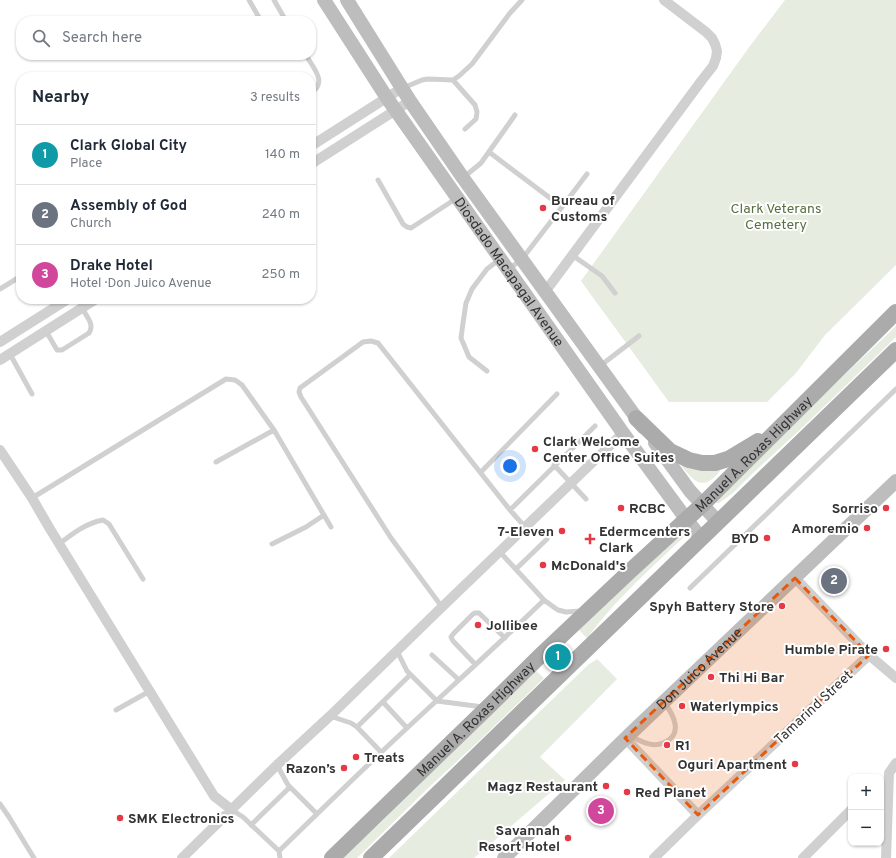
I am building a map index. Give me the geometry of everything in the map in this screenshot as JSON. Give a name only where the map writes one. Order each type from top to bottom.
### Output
[{"type":"main road","name":"Diosdado Macapagal Avenue","points":[[324,0],[387,98],[457,198],[623,433],[701,538]]},
{"type":"main road","name":"Diosdado Macapagal Avenue","points":[[347,0],[410,101],[463,178],[690,491],[718,522]]},
{"type":"main road","name":"Manuel A. Roxas Highway","points":[[332,858],[541,655],[687,520],[896,312]]},
{"type":"main road","name":"Manuel A. Roxas Highway","points":[[371,858],[896,350]]},
{"type":"main road","points":[[636,418],[670,451],[689,460],[702,463],[715,463],[728,459],[777,430]]},
{"type":"main road","name":"Don Juico Avenue","points":[[504,858],[627,736],[896,481]]},
{"type":"street","points":[[545,292],[713,66],[717,51],[712,38],[664,0]]},
{"type":"street","points":[[316,143],[402,88]]},
{"type":"street","points":[[316,161],[410,101]]},
{"type":"street","points":[[0,342],[60,304]]},
{"type":"street","points":[[0,360],[88,304]]},
{"type":"street","points":[[182,858],[623,433]]},
{"type":"street","points":[[0,450],[32,498],[214,796],[232,810]]},
{"type":"street","points":[[795,578],[869,655],[893,676],[896,664]]},
{"type":"street","name":"Tamarind Street","points":[[654,858],[869,655]]},
{"type":"street","points":[[627,736],[698,816]]},
{"type":"street","points":[[884,777],[889,773],[896,762]]},
{"type":"street","points":[[886,858],[889,773]]},
{"type":"street","points":[[803,858],[848,813]]},
{"type":"lane","points":[[249,0],[258,16]]},
{"type":"lane","points":[[274,0],[283,16]]},
{"type":"lane","points":[[402,88],[428,78],[453,80],[459,76],[472,64],[522,0]]},
{"type":"lane","points":[[309,60],[316,72]]},
{"type":"lane","points":[[316,73],[319,78],[319,85],[316,89]]},
{"type":"lane","points":[[453,80],[475,105],[477,112],[476,119],[465,129]]},
{"type":"lane","points":[[463,178],[481,163],[515,115]]},
{"type":"lane","points":[[489,152],[562,207]]},
{"type":"lane","points":[[487,371],[469,356],[461,338],[466,303],[472,289],[487,269],[522,259],[587,174]]},
{"type":"lane","points":[[378,180],[403,224],[411,228],[457,198]]},
{"type":"lane","points":[[572,255],[602,276],[615,293]]},
{"type":"lane","points":[[0,289],[16,279]]},
{"type":"lane","points":[[46,331],[57,350],[62,350],[89,333],[92,325],[82,308]]},
{"type":"lane","points":[[600,366],[639,336]]},
{"type":"lane","points":[[442,607],[391,538],[301,397],[299,392],[300,388],[363,342],[371,341],[378,343],[525,527]]},
{"type":"lane","points":[[10,354],[32,394]]},
{"type":"lane","points":[[32,498],[226,379],[235,380],[242,385],[274,430],[331,528]]},
{"type":"lane","points":[[690,588],[896,390]]},
{"type":"lane","points":[[481,472],[557,394]]},
{"type":"lane","points":[[510,510],[595,426]]},
{"type":"lane","points":[[216,462],[274,430]]},
{"type":"lane","points":[[554,465],[586,499]]},
{"type":"lane","points":[[272,544],[306,527],[324,515]]},
{"type":"lane","points":[[59,544],[77,530],[96,521],[103,520],[108,524],[143,579]]},
{"type":"lane","points":[[516,569],[547,539]]},
{"type":"lane","points":[[499,552],[544,600],[554,608],[562,611],[588,611]]},
{"type":"lane","points":[[279,851],[381,752],[544,600]]},
{"type":"lane","points":[[475,664],[451,637],[473,614],[479,613],[505,638]]},
{"type":"lane","points":[[397,651],[410,675],[437,701],[488,708]]},
{"type":"lane","points":[[432,655],[459,680]]},
{"type":"lane","points":[[357,727],[410,675]]},
{"type":"lane","points":[[116,710],[150,691]]},
{"type":"lane","points":[[627,736],[650,744],[659,745],[665,743],[672,737],[675,731],[675,724],[672,714],[664,701]]},
{"type":"lane","points":[[383,702],[407,728]]},
{"type":"lane","points":[[330,716],[351,723],[357,727],[381,752]]},
{"type":"lane","points":[[277,765],[290,787],[317,814]]},
{"type":"lane","points":[[251,825],[290,787]]},
{"type":"lane","points":[[0,804],[9,816],[34,858]]},
{"type":"lane","points":[[232,810],[241,816],[279,851],[280,858]]},
{"type":"highlighted area","points":[[795,578],[869,655],[698,815],[625,738]]},
{"type":"green space","name":"Clark Veterans Cemetery","points":[[785,0],[896,0],[896,265],[825,335],[796,373],[767,402],[669,402],[581,281],[750,46]]},
{"type":"green space","points":[[896,326],[896,337],[733,493],[719,503],[716,503],[812,406]]},
{"type":"green space","points":[[681,464],[720,469],[720,471],[709,481],[704,483],[695,480],[690,476]]},
{"type":"green space","points":[[685,531],[685,536],[646,572],[610,610],[587,638],[579,630],[622,588]]},
{"type":"green space","points":[[597,659],[617,679],[540,757],[565,780],[474,858],[389,858],[588,665]]},
{"type":"green space","points":[[536,671],[544,678],[480,740],[427,789],[357,858],[342,858],[376,827]]},
{"type":"place","name":"Bureau of Customs","points":[[543,208]]},
{"type":"place","name":"Clark Welcome Center Office Suites","points":[[535,449]]},
{"type":"place","name":"RCBC","points":[[621,508]]},
{"type":"place","name":"Sorriso","points":[[886,508]]},
{"type":"place","name":"Amoremio","points":[[867,528]]},
{"type":"place","name":"7-Eleven","points":[[562,531]]},
{"type":"place","name":"BYD","points":[[767,538]]},
{"type":"place","name":"Edermcenters Clark","points":[[590,539]]},
{"type":"place","name":"McDonald's","points":[[543,565]]},
{"type":"place","name":"Assembly of God","points":[[834,581]]},
{"type":"place","name":"Spyh Battery Store","points":[[782,606]]},
{"type":"place","name":"Jollibee","points":[[478,625]]},
{"type":"place","name":"Humble Pirate","points":[[886,649]]},
{"type":"place","name":"Clark Global City","points":[[558,657]]},
{"type":"place","name":"Thi Hi Bar","points":[[711,677]]},
{"type":"place","name":"Waterlympics","points":[[682,706]]},
{"type":"place","name":"R1","points":[[667,745]]},
{"type":"place","name":"Treats","points":[[356,757]]},
{"type":"place","name":"Oguri Apartment","points":[[795,764]]},
{"type":"place","name":"Razon’s","points":[[344,768]]},
{"type":"place","name":"Magz Restaurant","points":[[606,786]]},
{"type":"place","name":"Red Planet","points":[[627,792]]},
{"type":"place","name":"Drake Hotel","points":[[601,811]]},
{"type":"place","name":"SMK Electronics","points":[[120,818]]},
{"type":"place","name":"Savannah Resort Hotel","points":[[568,838]]}]
